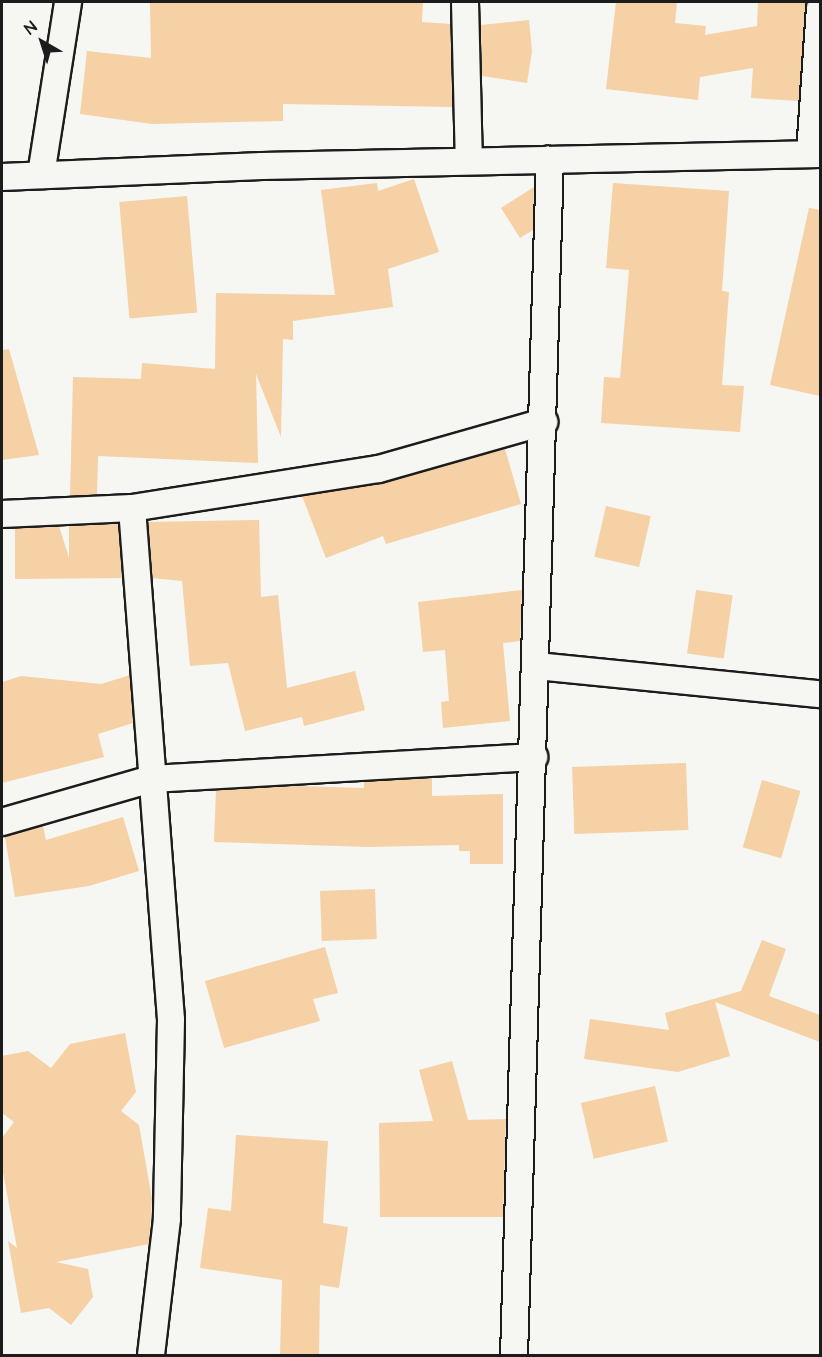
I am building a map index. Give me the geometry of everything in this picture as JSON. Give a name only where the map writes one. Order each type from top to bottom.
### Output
[{"type":"street","points":[[41,175],[68,2]]},
{"type":"street","points":[[465,2],[469,161]]},
{"type":"street","points":[[2,177],[469,161],[815,154],[820,8]]},
{"type":"street","points":[[514,1356],[537,666],[550,160]]},
{"type":"street","points":[[2,514],[132,508],[379,469],[544,422]]},
{"type":"street","points":[[132,508],[171,1020],[167,1219],[152,1356]]},
{"type":"street","points":[[537,666],[820,694]]},
{"type":"street","points":[[2,822],[151,779],[534,757]]},
{"type":"building","points":[[150,2],[423,2],[422,22],[451,24],[453,107],[283,104],[283,121],[152,124],[80,114],[87,51],[151,58]]},
{"type":"building","points":[[616,2],[677,2],[675,23],[706,26],[705,35],[757,26],[758,2],[807,2],[799,101],[751,98],[753,68],[700,77],[698,100],[606,89]]},
{"type":"building","points":[[529,20],[532,51],[527,83],[482,76],[481,25]]},
{"type":"building","points":[[414,179],[439,252],[388,269],[393,307],[293,321],[293,340],[283,339],[281,437],[256,374],[258,463],[98,456],[97,495],[70,496],[73,377],[141,379],[142,363],[215,369],[216,293],[335,295],[321,190],[377,183],[378,191]]},
{"type":"building","points":[[613,183],[729,191],[722,291],[729,292],[722,385],[744,386],[740,432],[601,423],[604,377],[620,378],[629,270],[606,268]]},
{"type":"building","points":[[534,187],[533,230],[520,238],[501,208]]},
{"type":"building","points":[[187,196],[197,313],[129,318],[119,202]]},
{"type":"building","points":[[809,208],[820,210],[820,396],[770,385]]},
{"type":"building","points":[[9,349],[39,455],[2,460],[2,350]]},
{"type":"building","points":[[505,449],[521,504],[386,544],[383,536],[326,558],[302,496],[383,483]]},
{"type":"building","points":[[606,506],[651,516],[639,567],[594,557]]},
{"type":"building","points":[[259,520],[261,597],[278,595],[287,688],[355,671],[365,710],[304,726],[302,717],[245,731],[228,663],[190,666],[182,581],[152,578],[148,522]]},
{"type":"building","points":[[118,524],[122,578],[15,579],[15,528],[59,526],[69,558],[69,526]]},
{"type":"building","points":[[522,590],[520,641],[503,643],[510,721],[443,728],[441,702],[449,701],[445,650],[423,652],[418,602]]},
{"type":"building","points":[[696,590],[733,595],[724,659],[687,653]]},
{"type":"building","points":[[130,675],[133,723],[98,734],[104,757],[2,783],[2,682],[21,676],[101,684]]},
{"type":"building","points":[[686,763],[688,830],[574,834],[572,767]]},
{"type":"building","points":[[432,778],[432,796],[503,794],[503,864],[470,864],[470,851],[459,851],[459,845],[368,847],[214,842],[216,790],[297,786],[364,788],[364,782]]},
{"type":"building","points":[[762,780],[800,791],[781,858],[743,847]]},
{"type":"building","points":[[123,817],[139,871],[89,886],[15,897],[5,837],[43,826],[46,840]]},
{"type":"building","points":[[375,889],[377,939],[322,941],[320,891]]},
{"type":"building","points":[[762,940],[786,949],[769,996],[820,1015],[820,1042],[715,1002],[730,1056],[678,1072],[584,1059],[590,1019],[669,1030],[665,1013],[741,991]]},
{"type":"building","points":[[325,947],[338,993],[313,999],[320,1021],[224,1048],[205,981]]},
{"type":"building","points":[[125,1033],[136,1092],[121,1111],[139,1125],[152,1199],[149,1244],[56,1262],[88,1269],[93,1297],[71,1325],[49,1308],[21,1313],[8,1241],[17,1248],[2,1167],[2,1138],[14,1122],[2,1113],[2,1056],[28,1051],[51,1068],[70,1044]]},
{"type":"building","points":[[452,1061],[468,1120],[506,1119],[503,1217],[380,1217],[379,1123],[433,1121],[419,1070]]},
{"type":"building","points":[[655,1086],[668,1142],[594,1159],[581,1103]]},
{"type":"building","points":[[236,1135],[328,1141],[323,1223],[348,1227],[339,1288],[320,1285],[319,1356],[280,1356],[282,1280],[200,1268],[208,1208],[231,1211]]}]
